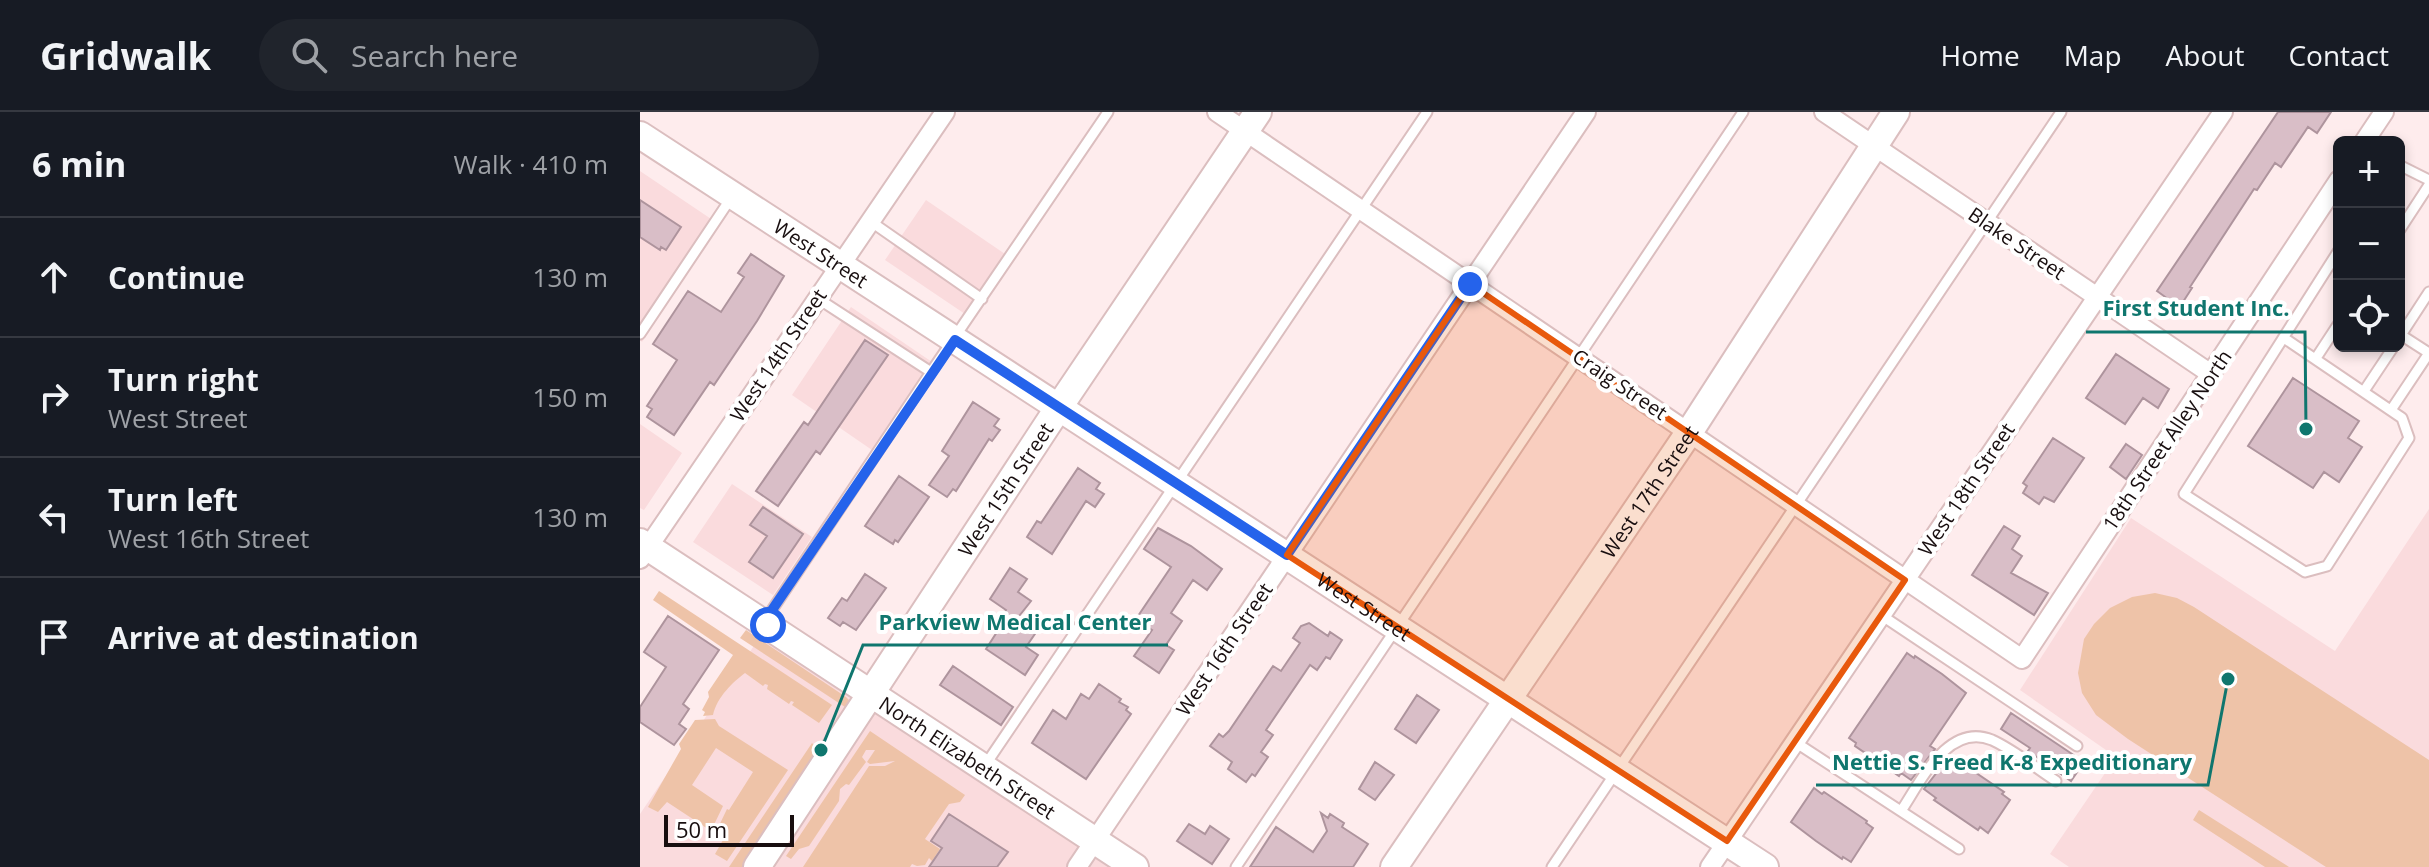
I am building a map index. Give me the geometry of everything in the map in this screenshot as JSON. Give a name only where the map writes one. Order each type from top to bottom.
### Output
[{"type":"street","name":"West 14th Street","points":[[643,549],[945,112]]},
{"type":"street","name":"Craig Street","points":[[1217,112],[1252,122],[1360,210],[2022,659]]},
{"type":"street","name":"West 16th Street","points":[[1077,867],[1586,112]]},
{"type":"street","name":"Blake Street","points":[[1824,112],[2211,374]]},
{"type":"street","name":"West 17th Street","points":[[1394,867],[1505,699],[1690,431],[1896,112]]},
{"type":"street","name":"West 18th Street","points":[[1710,867],[2223,112]]},
{"type":"street","points":[[2368,136],[2384,112]]},
{"type":"street","name":"West 15th Street","points":[[757,867],[1059,407],[1252,122]]},
{"type":"street","name":"West Street","points":[[640,135],[1765,867]]},
{"type":"street","name":"18th Street Alley North","points":[[2022,659],[2333,189]]},
{"type":"street","name":"North Elizabeth Street","points":[[643,549],[764,622],[1135,867]]},
{"type":"lane","points":[[764,622],[1108,112]]},
{"type":"lane","points":[[984,767],[1427,112]]},
{"type":"lane","points":[[1236,867],[1743,112]]},
{"type":"lane","points":[[1552,867],[2061,112]]},
{"type":"lane","points":[[2405,168],[2429,182],[2405,221]]},
{"type":"lane","points":[[640,334],[733,195]]},
{"type":"lane","points":[[870,221],[982,299]]},
{"type":"lane","points":[[2284,338],[2402,418],[2409,438],[2327,566],[2305,572],[2184,494],[2333,260]]},
{"type":"lane","points":[[2405,329],[2429,292]]},
{"type":"lane","points":[[817,298],[931,372]]},
{"type":"lane","points":[[2316,358],[2333,332]]},
{"type":"lane","points":[[2391,410],[2429,353],[2405,340]]},
{"type":"lane","points":[[2364,391],[2390,352]]},
{"type":"lane","points":[[1881,615],[2077,746]]},
{"type":"lane","points":[[1901,811],[1940,755],[1956,739],[1973,736],[1992,740],[2056,781]]},
{"type":"lane","points":[[1795,742],[1959,849]]},
{"type":"highlighted area","points":[[1470,284],[1905,580],[1727,841],[1287,555]]},
{"type":"shaded area","points":[[640,171],[720,225],[642,342],[640,340]]},
{"type":"shaded area","points":[[926,200],[1005,254],[965,314],[885,260]]},
{"type":"shaded area","points":[[851,307],[932,362],[872,450],[792,395]]},
{"type":"shaded area","points":[[640,424],[682,453],[644,510],[640,508]]},
{"type":"shaded area","points":[[732,484],[812,537],[773,595],[693,542]]},
{"type":"shaded area","points":[[2429,509],[2429,867],[2069,867],[2050,854],[2116,757],[2020,690],[2131,518],[2335,651]]},
{"type":"shaded area","points":[[659,591],[832,705],[819,723],[792,705],[794,702],[789,704],[767,689],[768,685],[763,686],[745,673],[722,696],[713,715],[703,716],[708,692],[733,655],[653,600]]},
{"type":"shaded area","points":[[2155,593],[2177,598],[2194,607],[2429,760],[2429,867],[2326,867],[2096,715],[2082,693],[2078,673],[2084,639],[2110,608],[2132,597]]},
{"type":"shaded area","points":[[768,625],[1135,867],[640,867],[640,814]]},
{"type":"shaded area","points":[[746,630],[846,697],[849,700],[848,709],[740,638]]},
{"type":"shaded area","points":[[715,719],[719,726],[788,770],[727,861],[715,854],[723,840],[715,834],[727,809],[753,772],[716,748],[692,785],[723,806],[711,831],[667,802],[658,812],[648,807],[681,749],[679,744],[695,720]]},
{"type":"shaded area","points":[[870,731],[965,795],[960,802],[949,804],[925,839],[940,849],[932,861],[929,858],[925,865],[912,864],[910,867],[803,867],[869,766],[885,766],[895,761],[870,764],[867,762],[875,750],[866,750],[862,757],[866,762],[849,785],[840,789],[839,801],[809,846],[799,849],[791,859],[786,856]]},
{"type":"shaded area","points":[[812,743],[820,752],[743,867],[729,867]]},
{"type":"shaded area","points":[[2199,810],[2289,867],[2265,867],[2193,820]]},
{"type":"building","points":[[2278,112],[2331,112],[2317,133],[2308,127],[2281,167],[2275,163],[2257,190],[2254,189],[2181,305],[2168,299],[2157,291]]},
{"type":"building","points":[[640,200],[681,227],[666,250],[661,247],[660,250],[640,237]]},
{"type":"building","points":[[751,254],[784,276],[714,385],[710,382],[674,435],[647,417],[652,409],[647,406],[677,360],[653,344],[688,291],[721,312],[744,277],[738,273]]},
{"type":"building","points":[[865,340],[888,355],[820,454],[816,451],[778,506],[756,491],[804,422],[808,425]]},
{"type":"building","points":[[2116,354],[2169,389],[2158,408],[2143,398],[2125,424],[2086,398]]},
{"type":"building","points":[[2293,378],[2359,421],[2348,438],[2362,447],[2339,482],[2324,472],[2313,488],[2248,446]]},
{"type":"building","points":[[973,402],[999,419],[994,426],[1000,430],[992,441],[989,439],[956,491],[953,489],[947,497],[929,485],[949,456],[942,451]]},
{"type":"building","points":[[2053,438],[2084,458],[2054,502],[2044,497],[2039,504],[2023,493],[2027,486],[2023,483]]},
{"type":"building","points":[[2126,444],[2142,455],[2126,479],[2110,467]]},
{"type":"building","points":[[1078,468],[1100,483],[1096,489],[1104,494],[1095,507],[1086,501],[1052,554],[1027,537],[1037,521],[1041,523]]},
{"type":"building","points":[[899,476],[929,497],[898,542],[895,540],[893,544],[865,526]]},
{"type":"building","points":[[763,507],[803,534],[773,578],[749,562],[767,536],[750,525]]},
{"type":"building","points":[[2004,526],[2020,536],[2012,549],[2022,556],[2011,573],[2048,593],[2034,615],[1972,575]]},
{"type":"building","points":[[1158,528],[1191,546],[1222,569],[1207,590],[1193,580],[1171,613],[1182,621],[1166,645],[1174,650],[1159,673],[1134,656],[1152,630],[1136,619],[1171,567],[1144,549]]},
{"type":"building","points":[[1010,568],[1027,579],[1018,592],[1031,601],[1020,615],[1039,628],[1026,647],[1038,655],[1025,675],[986,649],[1006,618],[1003,616],[1006,610],[990,599]]},
{"type":"building","points":[[865,574],[886,588],[856,630],[843,622],[840,626],[828,618],[842,598],[847,601]]},
{"type":"building","points":[[668,616],[719,650],[683,704],[689,709],[679,724],[686,729],[674,745],[640,722],[640,707],[666,667],[644,652]]},
{"type":"building","points":[[1309,623],[1328,636],[1330,632],[1342,640],[1330,659],[1326,657],[1317,670],[1310,665],[1266,730],[1273,735],[1261,752],[1268,757],[1255,776],[1252,774],[1246,782],[1228,769],[1232,762],[1210,746],[1219,734],[1223,737],[1229,731],[1273,666],[1281,671],[1300,643],[1293,638],[1301,626]]},
{"type":"building","points":[[1907,653],[1966,693],[1930,746],[1935,749],[1911,780],[1901,773],[1899,776],[1855,746],[1856,743],[1849,738]]},
{"type":"building","points":[[953,666],[1013,707],[1001,725],[940,685]]},
{"type":"building","points":[[1099,684],[1121,699],[1119,702],[1128,707],[1126,710],[1131,714],[1086,779],[1032,743],[1053,710],[1066,719],[1081,694],[1089,699]]},
{"type":"building","points":[[1417,695],[1439,710],[1416,743],[1395,729]]},
{"type":"building","points":[[2011,713],[2084,762],[2071,781],[2001,729]]},
{"type":"building","points":[[1948,758],[1958,765],[1960,762],[2004,792],[2002,794],[2010,800],[1988,833],[1980,827],[1978,830],[1934,800],[1936,798],[1924,789]]},
{"type":"building","points":[[1375,762],[1394,775],[1375,800],[1359,789]]},
{"type":"building","points":[[1814,788],[1867,821],[1873,828],[1851,862],[1842,859],[1791,822]]},
{"type":"building","points":[[1321,813],[1328,818],[1330,814],[1344,823],[1342,827],[1368,844],[1353,867],[1250,867],[1276,827],[1313,852],[1327,831]]},
{"type":"building","points":[[949,814],[1008,852],[997,867],[929,867],[942,848],[931,841]]},
{"type":"building","points":[[1189,824],[1205,834],[1210,826],[1229,839],[1212,864],[1177,841]]},
{"type":"place","name":"First Student Inc.","points":[[2306,429]]},
{"type":"place","name":"Nettie S. Freed K-8 Expeditionary","points":[[2228,679]]},
{"type":"place","name":"Parkview Medical Center","points":[[821,750]]},
{"type":"route","points":[[768,625],[764,622],[955,340],[1287,555],[1470,284]]}]
